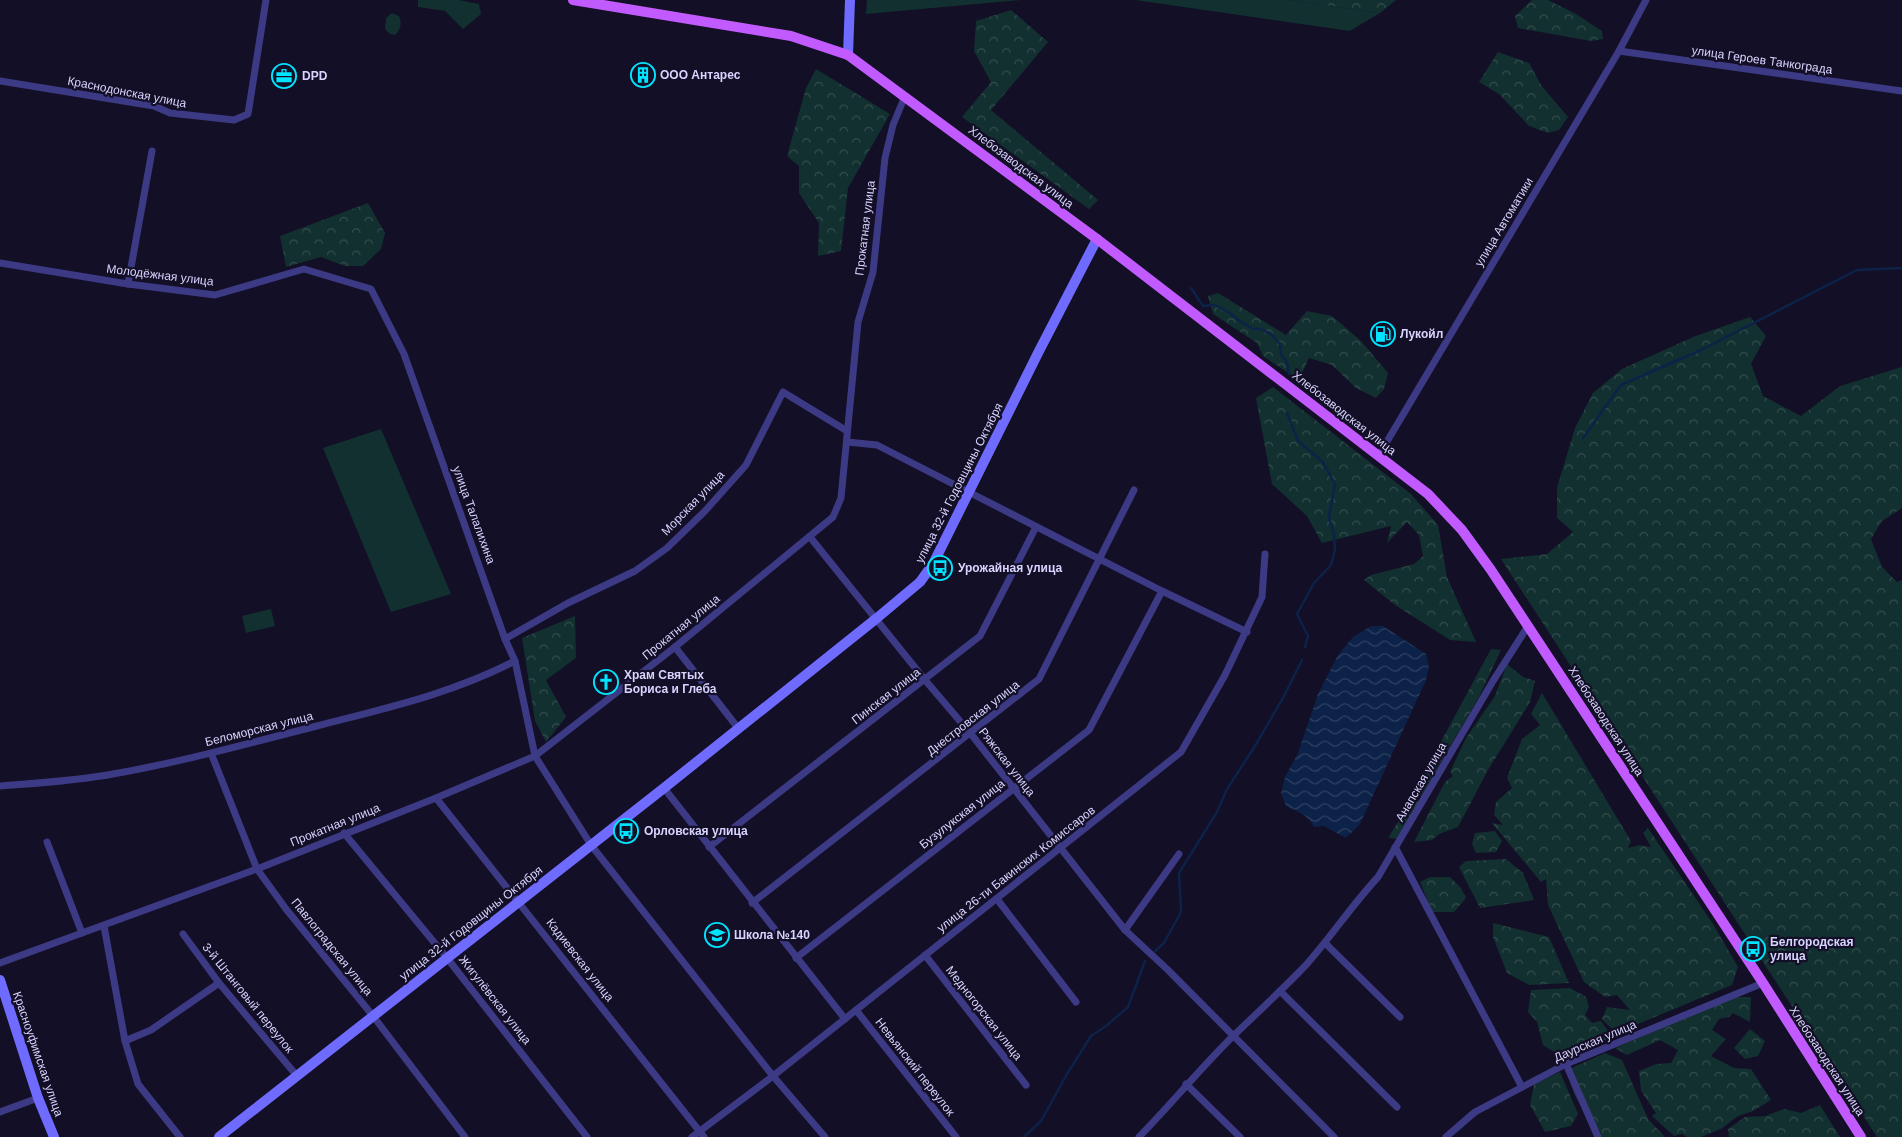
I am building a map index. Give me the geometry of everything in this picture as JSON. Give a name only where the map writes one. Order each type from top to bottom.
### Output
[{"type":"main road","name":"Хлебозаводская улица","points":[[573,0],[781,34],[816,43],[848,55],[1097,239],[1428,494],[1462,530],[1528,626],[1763,983],[1861,1137]]},
{"type":"main road","points":[[848,55],[850,0]]},
{"type":"main road","name":"улица 32-й Годовщины Октября","points":[[219,1137],[664,788],[920,582],[933,564],[1097,239]]},
{"type":"main road","name":"Красноуфимская улица","points":[[0,980],[38,1098],[54,1137]]},
{"type":"street","name":"Краснодонская улица","points":[[0,82],[154,106],[179,114],[234,120],[248,114],[266,0]]},
{"type":"street","name":"улица Автоматики","points":[[1379,455],[1619,51],[1646,0]]},
{"type":"street","name":"улица Героев Танкограда","points":[[1619,51],[1902,91]]},
{"type":"street","name":"Прокатная улица","points":[[0,963],[257,869],[436,798],[535,756],[675,647],[833,517],[841,498],[858,322],[873,272],[885,158],[893,124],[905,96]]},
{"type":"street","points":[[128,284],[152,151]]},
{"type":"street","name":"Молодёжная улица","points":[[0,262],[128,284],[215,295],[304,268],[371,290]]},
{"type":"street","name":"улица Талалихина","points":[[371,290],[404,354],[505,639],[515,661],[535,756]]},
{"type":"street","name":"Морская улица","points":[[505,639],[568,603],[635,571],[667,548],[705,511],[746,465],[783,392],[847,431]]},
{"type":"street","points":[[847,442],[877,445],[1162,591],[1247,632]]},
{"type":"street","name":"Днестровская улица","points":[[752,903],[971,734],[1039,679],[1134,490]]},
{"type":"street","name":"Пинская улица","points":[[709,847],[980,636],[1036,527]]},
{"type":"street","name":"Ряжская улица","points":[[810,537],[971,734],[1125,930],[1168,970],[1233,1036]]},
{"type":"street","name":"улица 26-ти Бакинских Комиссаров","points":[[692,1137],[702,1134],[1182,752],[1225,676],[1262,597],[1265,554]]},
{"type":"street","name":"Бузулукская улица","points":[[796,958],[1089,730],[1162,591]]},
{"type":"street","name":"Анапская улица","points":[[1144,1136],[1186,1084],[1233,1036],[1281,992],[1325,943],[1358,899],[1378,877],[1493,681],[1528,626]]},
{"type":"street","points":[[675,647],[738,728]]},
{"type":"street","name":"Беломорская улица","points":[[0,786],[65,781],[114,774],[211,753],[431,696],[489,674],[515,661]]},
{"type":"street","name":"Павлоградская улица","points":[[211,753],[257,869],[286,910],[373,1016],[463,1136]]},
{"type":"street","points":[[535,756],[590,845],[773,1076],[825,1137]]},
{"type":"street","points":[[664,788],[752,903],[845,1019]]},
{"type":"street","name":"Кадиевская улица","points":[[436,798],[702,1134]]},
{"type":"street","name":"Жигулёвская улица","points":[[344,833],[447,958],[587,1137]]},
{"type":"street","points":[[47,842],[82,933]]},
{"type":"street","points":[[1395,847],[1522,1087]]},
{"type":"street","points":[[1125,930],[1179,854]]},
{"type":"street","points":[[997,899],[1076,1002]]},
{"type":"street","points":[[104,926],[125,1041],[138,1084],[180,1137]]},
{"type":"street","name":"3-й Штанговый переулок","points":[[183,934],[219,983],[297,1076]]},
{"type":"street","points":[[1325,943],[1400,1017]]},
{"type":"street","name":"Медногорская улица","points":[[925,956],[1026,1085]]},
{"type":"street","points":[[125,1041],[151,1030],[219,983]]},
{"type":"street","name":"Даурская улица","points":[[1446,1137],[1475,1112],[1566,1064],[1763,983]]},
{"type":"street","points":[[1281,992],[1397,1106]]},
{"type":"street","name":"Невьянский переулок","points":[[856,1010],[956,1137]]},
{"type":"street","points":[[1233,1036],[1334,1137]]},
{"type":"street","points":[[1566,1064],[1598,1137]]},
{"type":"street","points":[[1186,1084],[1240,1137]]},
{"type":"street","points":[[0,1112],[38,1098]]},
{"type":"green space","points":[[418,0],[459,0],[479,4],[481,14],[463,29],[445,11],[418,7]]},
{"type":"green space","points":[[867,0],[1022,0],[866,14]]},
{"type":"green space","points":[[1135,0],[1288,0],[1380,13],[1350,31]]},
{"type":"green space","points":[[1288,0],[1396,0],[1380,13]]},
{"type":"green space","points":[[1532,0],[1548,0],[1576,14],[1602,31],[1603,39],[1591,41],[1518,28],[1515,16]]},
{"type":"green space","points":[[1011,10],[1048,42],[991,110],[1098,200],[1089,209],[962,117],[991,82],[974,51],[976,21]]},
{"type":"green space","points":[[392,13],[399,16],[400,21],[400,28],[395,35],[390,34],[385,29],[386,18]]},
{"type":"green space","points":[[1498,52],[1529,63],[1541,85],[1568,117],[1559,130],[1548,133],[1529,126],[1499,94],[1479,82]]},
{"type":"green space","points":[[816,69],[890,114],[848,188],[841,251],[818,256],[819,223],[799,193],[799,166],[787,156],[806,88]]},
{"type":"green space","points":[[368,203],[385,233],[381,249],[363,266],[345,266],[321,257],[286,267],[280,236]]},
{"type":"green space","points":[[1218,293],[1286,335],[1307,311],[1332,316],[1361,341],[1388,373],[1384,389],[1376,398],[1356,388],[1332,365],[1309,358],[1299,380],[1263,356],[1257,343],[1213,314],[1208,296]]},
{"type":"green space","points":[[1750,317],[1766,336],[1751,364],[1763,396],[1801,416],[1840,386],[1902,367],[1902,508],[1882,521],[1871,539],[1882,567],[1897,582],[1902,580],[1902,1137],[1877,1137],[1501,559],[1547,554],[1573,532],[1557,518],[1557,488],[1575,428],[1593,393],[1622,369],[1693,337]]},
{"type":"green space","points":[[1273,387],[1411,494],[1438,525],[1447,577],[1476,642],[1450,640],[1395,605],[1364,580],[1371,575],[1414,564],[1423,556],[1419,535],[1407,522],[1387,543],[1391,526],[1322,543],[1307,516],[1272,484],[1256,398]]},
{"type":"green space","points":[[381,429],[451,594],[391,612],[323,448]]},
{"type":"green space","points":[[271,609],[275,626],[246,633],[242,616]]},
{"type":"green space","points":[[575,616],[576,658],[546,680],[566,717],[546,742],[535,721],[522,638]]},
{"type":"green space","points":[[1491,649],[1501,650],[1479,697],[1448,750],[1437,749]]},
{"type":"green space","points":[[1507,664],[1523,677],[1535,681],[1530,702],[1488,770],[1458,827],[1439,834],[1432,840],[1414,842],[1445,782],[1453,776],[1450,772],[1466,738],[1495,696]]},
{"type":"green space","points":[[1542,693],[1631,841],[1628,848],[1640,845],[1651,847],[1643,833],[1648,828],[1713,924],[1738,967],[1732,985],[1616,1033],[1602,1019],[1607,1007],[1630,1010],[1617,995],[1605,997],[1584,982],[1548,905],[1546,879],[1541,882],[1492,823],[1503,825],[1494,815],[1496,802],[1512,788],[1507,778],[1522,739],[1540,725],[1531,714]]},
{"type":"green space","points":[[1435,752],[1445,754],[1422,796],[1412,795]]},
{"type":"green space","points":[[1412,799],[1420,801],[1399,839],[1388,838]]},
{"type":"green space","points":[[1495,831],[1502,841],[1496,852],[1476,853],[1472,844],[1475,833]]},
{"type":"green space","points":[[1506,859],[1523,873],[1534,900],[1480,908],[1459,867],[1466,861]]},
{"type":"green space","points":[[1430,877],[1450,877],[1461,888],[1466,898],[1454,912],[1432,912],[1420,882]]},
{"type":"green space","points":[[1493,923],[1549,937],[1569,983],[1529,985],[1507,973],[1493,937]]},
{"type":"green space","points":[[1570,988],[1586,997],[1589,1007],[1585,1015],[1592,1023],[1601,1021],[1612,1037],[1562,1057],[1543,1045],[1537,1022],[1528,1012],[1531,990]]},
{"type":"green space","points":[[1736,997],[1751,997],[1750,1022],[1733,1013],[1729,1017],[1719,1019],[1712,1030],[1726,1039],[1711,1056],[1734,1068],[1751,1069],[1771,1100],[1753,1111],[1738,1116],[1721,1129],[1701,1137],[1687,1137],[1682,1134],[1674,1136],[1652,1116],[1656,1113],[1641,1091],[1639,1071],[1656,1064],[1671,1063],[1678,1050],[1660,1040],[1627,1055],[1615,1048]]},
{"type":"green space","points":[[1750,1029],[1765,1041],[1758,1056],[1745,1059],[1734,1048]]},
{"type":"green space","points":[[1605,1053],[1622,1060],[1648,1119],[1665,1137],[1602,1137],[1598,1128],[1575,1096],[1567,1070]]},
{"type":"green space","points":[[1560,1072],[1578,1114],[1571,1126],[1545,1132],[1530,1105],[1534,1084]]},
{"type":"green space","points":[[1820,1105],[1840,1137],[1729,1137],[1728,1129],[1745,1117],[1765,1116],[1784,1109],[1801,1113]]},
{"type":"water","points":[[1371,626],[1383,626],[1426,654],[1429,666],[1426,680],[1360,824],[1346,838],[1324,826],[1314,827],[1306,817],[1286,806],[1281,793],[1285,777],[1298,753],[1318,694],[1338,655],[1353,637]]},
{"type":"waterway","points":[[1583,438],[1621,385],[1703,349],[1857,270],[1902,268]]},
{"type":"waterway","points":[[1191,288],[1203,306],[1215,305],[1253,329],[1261,329],[1271,334],[1280,344],[1281,354],[1287,363],[1289,374]]},
{"type":"waterway","points":[[1287,413],[1298,441],[1322,461],[1335,484],[1329,518],[1334,534],[1335,550],[1331,565],[1314,583],[1297,614],[1308,636],[1305,647]]},
{"type":"waterway","points":[[1155,951],[1164,943],[1181,912],[1179,873],[1217,812],[1227,789],[1283,698],[1302,660]]},
{"type":"waterway","points":[[1024,1137],[1041,1121],[1091,1036],[1128,1007],[1145,961]]},
{"type":"place","name":"ООО Антарес","points":[[643,75]]},
{"type":"place","name":"DPD","points":[[284,76]]},
{"type":"place","name":"Лукойл","points":[[1383,334]]},
{"type":"place","name":"Урожайная улица","points":[[940,568]]},
{"type":"place","name":"Храм Святых Бориса и Глеба","points":[[606,682]]},
{"type":"place","name":"Орловская улица","points":[[626,831]]},
{"type":"place","name":"Школа №140","points":[[717,935]]},
{"type":"place","name":"Белгородская улица","points":[[1753,949]]}]
